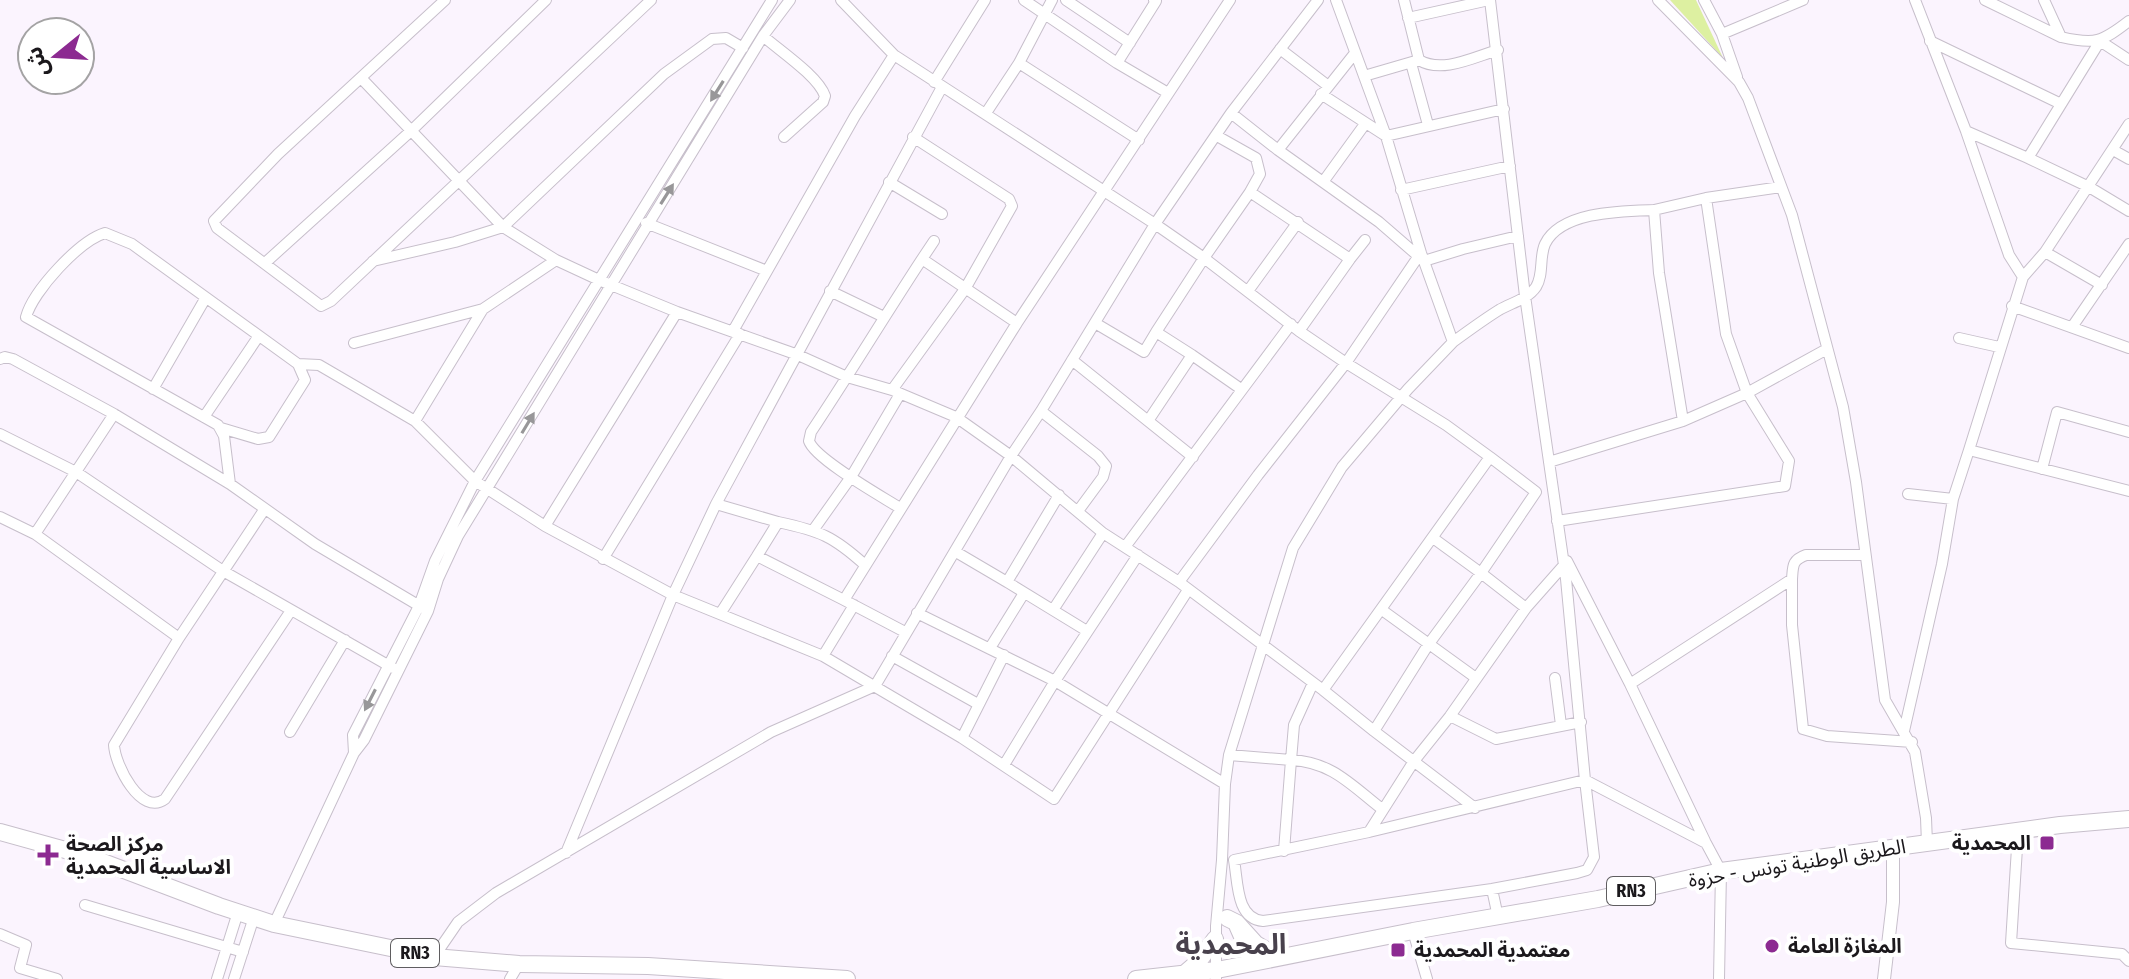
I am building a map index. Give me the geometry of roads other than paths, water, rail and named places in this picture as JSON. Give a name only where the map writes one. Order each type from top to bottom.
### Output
[{"type":"main road","name":"الطريق الوطنية تونس - حزوة","points":[[1136,979],[1216,974],[1250,962],[1598,899],[1721,871],[2129,819]]},
{"type":"main road","name":"RN3","points":[[0,832],[87,856],[274,924],[434,957],[647,973],[847,979]]},
{"type":"main road","points":[[1222,914],[1237,923],[1256,944],[1278,957]]},
{"type":"main road","points":[[1184,974],[1199,961],[1215,939]]},
{"type":"street","points":[[445,0],[278,154],[214,221],[217,228],[321,306],[331,301],[651,0]]},
{"type":"street","points":[[265,263],[412,130],[546,0]]},
{"type":"street","points":[[423,608],[435,561],[475,481],[772,0]]},
{"type":"street","points":[[274,924],[354,753],[353,735],[393,668],[450,551],[763,36],[790,0]]},
{"type":"street","points":[[841,0],[894,55],[1155,224],[1295,328],[1446,425],[1536,492],[1554,501]]},
{"type":"street","points":[[566,853],[673,595],[716,504],[985,0]]},
{"type":"street","points":[[1024,0],[1117,63],[1168,93]]},
{"type":"street","points":[[986,113],[1019,63],[1052,0]]},
{"type":"street","points":[[1066,0],[1130,43]]},
{"type":"street","points":[[1117,63],[1155,0]]},
{"type":"street","points":[[823,656],[865,565],[956,417],[1230,0]]},
{"type":"street","points":[[434,957],[458,922],[496,893],[771,732],[875,686],[1011,456],[1155,224],[1231,113],[1318,0]]},
{"type":"street","points":[[1336,0],[1386,136],[1421,259],[1453,342]]},
{"type":"street","points":[[1404,0],[1428,125]]},
{"type":"street","points":[[1228,860],[1244,913],[1253,920],[1263,921],[1492,889],[1587,870],[1594,857],[1564,565],[1525,296],[1490,0],[1408,18]]},
{"type":"street","points":[[1658,0],[1739,82]]},
{"type":"street","points":[[1704,0],[1758,119],[1792,215],[1843,407],[1885,700],[1912,742],[1926,818],[1927,843]]},
{"type":"street","points":[[1722,34],[1803,0]]},
{"type":"street","points":[[1915,0],[1966,131],[2009,255],[2023,277]]},
{"type":"street","points":[[1985,0],[2061,37],[2100,41],[2129,60]]},
{"type":"street","points":[[2044,0],[2061,37]]},
{"type":"street","points":[[2028,158],[2059,103],[2100,41],[2129,21]]},
{"type":"street","points":[[763,36],[823,89],[825,96],[823,102],[784,137]]},
{"type":"street","points":[[373,261],[503,227],[664,74],[712,39],[726,38],[743,48]]},
{"type":"street","points":[[1930,41],[2059,103]]},
{"type":"street","points":[[1280,49],[1365,124],[1386,136],[1504,109]]},
{"type":"street","points":[[1364,76],[1415,61],[1442,66],[1498,50]]},
{"type":"street","points":[[1278,150],[1355,53]]},
{"type":"street","points":[[603,559],[736,332],[855,116],[894,55]]},
{"type":"street","points":[[1019,63],[1139,140]]},
{"type":"street","points":[[362,79],[503,227],[556,260],[599,280],[956,417],[1011,456],[1103,533],[1264,645],[1475,808]]},
{"type":"street","points":[[1231,113],[1379,222],[1421,259]]},
{"type":"street","points":[[1323,182],[1365,124]]},
{"type":"street","points":[[1904,731],[1942,564],[1953,499],[2012,306],[2023,277],[2045,252],[2129,124]]},
{"type":"street","points":[[1966,131],[2089,187],[2129,211]]},
{"type":"street","points":[[1095,323],[1144,352],[1250,192],[1260,174],[1256,158],[1217,136]]},
{"type":"street","points":[[814,529],[851,477],[896,392],[965,289],[1011,211],[1012,203],[913,137]]},
{"type":"street","points":[[2113,150],[2129,159]]},
{"type":"street","points":[[1401,190],[1510,166]]},
{"type":"street","points":[[889,182],[942,214]]},
{"type":"street","points":[[1216,974],[1215,939],[1222,914],[1228,860],[1225,784],[1229,755],[1293,548],[1342,467],[1400,398],[1453,342],[1536,288],[1543,247],[1551,235],[1568,224],[1597,214],[1654,210],[1706,198],[1781,187]]},
{"type":"street","points":[[1250,192],[1350,259]]},
{"type":"street","points":[[1557,521],[1785,486],[1789,461],[1747,393],[1726,334],[1706,198]]},
{"type":"street","points":[[1654,210],[1659,273],[1683,421]]},
{"type":"street","points":[[638,218],[767,271]]},
{"type":"street","points":[[1248,291],[1298,222]]},
{"type":"street","points":[[105,233],[132,244],[205,299],[298,364],[305,380],[269,437],[258,439],[221,428],[32,322],[26,314],[57,270],[92,238],[105,233]]},
{"type":"street","points":[[298,364],[309,363],[330,370],[415,421],[475,481],[545,526],[673,595],[823,656],[962,738],[1054,799],[1183,586],[1258,475],[1346,363],[1421,259],[1518,236]]},
{"type":"street","points":[[1125,547],[1241,389],[1295,328],[1365,240]]},
{"type":"street","points":[[900,508],[851,477],[815,450],[809,441],[811,432],[861,350],[934,241]]},
{"type":"street","points":[[2072,327],[2129,244]]},
{"type":"street","points":[[2045,252],[2102,285]]},
{"type":"street","points":[[922,259],[1017,323]]},
{"type":"street","points":[[354,343],[483,309],[556,260]]},
{"type":"street","points":[[830,291],[884,317]]},
{"type":"street","points":[[153,389],[205,299]]},
{"type":"street","points":[[2012,306],[2125,347],[2129,335]]},
{"type":"street","points":[[415,421],[483,309]]},
{"type":"street","points":[[545,526],[677,312]]},
{"type":"street","points":[[1156,332],[1241,389]]},
{"type":"street","points":[[204,417],[258,337]]},
{"type":"street","points":[[1959,338],[1999,347]]},
{"type":"street","points":[[1549,462],[1683,421],[1747,393],[1827,349]]},
{"type":"street","points":[[1148,421],[1192,355]]},
{"type":"street","points":[[0,359],[13,359],[114,414],[423,608]]},
{"type":"street","points":[[1072,360],[1193,457]]},
{"type":"street","points":[[1041,411],[1098,456],[1106,466],[1103,477],[1078,511]]},
{"type":"street","points":[[2042,469],[2057,412],[2129,432]]},
{"type":"street","points":[[35,534],[114,414]]},
{"type":"street","points":[[221,428],[230,484]]},
{"type":"street","points":[[0,434],[76,472],[223,571],[290,612],[393,668]]},
{"type":"street","points":[[1969,450],[2129,491]]},
{"type":"street","points":[[492,455],[504,462]]},
{"type":"street","points":[[1284,851],[1294,725],[1318,686],[1382,610],[1490,457]]},
{"type":"street","points":[[1374,731],[1428,645],[1536,492]]},
{"type":"street","points":[[1908,494],[1953,499]]},
{"type":"street","points":[[1007,582],[1059,495]]},
{"type":"street","points":[[716,504],[814,529],[828,535],[865,565]]},
{"type":"street","points":[[264,510],[179,638],[114,745],[114,753],[128,783],[139,796],[154,804],[165,799],[290,612]]},
{"type":"street","points":[[0,517],[35,534],[179,638]]},
{"type":"street","points":[[720,614],[778,522]]},
{"type":"street","points":[[1053,610],[1103,533]]},
{"type":"street","points":[[1433,538],[1526,608]]},
{"type":"street","points":[[1561,550],[1721,871],[1719,979]]},
{"type":"street","points":[[956,552],[1087,631]]},
{"type":"street","points":[[1004,765],[1138,555]]},
{"type":"street","points":[[1865,555],[1806,555],[1793,563],[1792,625],[1803,729],[1827,736],[1912,742]]},
{"type":"street","points":[[757,556],[905,632]]},
{"type":"street","points":[[1369,832],[1414,761],[1450,716],[1526,608],[1564,565]]},
{"type":"street","points":[[1630,684],[1792,579]]},
{"type":"street","points":[[990,648],[1024,593]]},
{"type":"street","points":[[1382,610],[1476,678]]},
{"type":"street","points":[[917,613],[1055,681],[1225,784]]},
{"type":"street","points":[[290,732],[345,640]]},
{"type":"street","points":[[962,738],[1004,655]]},
{"type":"street","points":[[892,656],[978,704]]},
{"type":"street","points":[[1555,678],[1561,725]]},
{"type":"street","points":[[1450,716],[1496,739],[1581,722]]},
{"type":"street","points":[[1229,755],[1309,761],[1331,768],[1382,809]]},
{"type":"street","points":[[1228,860],[1369,832],[1585,780],[1706,843]]},
{"type":"street","points":[[2018,832],[2011,943],[2127,956]]},
{"type":"street","points":[[1884,979],[1893,902],[1893,848]]},
{"type":"street","points":[[1492,889],[1498,917]]},
{"type":"street","points":[[85,905],[243,952]]},
{"type":"street","points":[[217,979],[227,948],[246,914]]},
{"type":"street","points":[[234,979],[243,952],[246,914]]},
{"type":"street","points":[[1222,914],[1241,939],[1250,962]]},
{"type":"street","points":[[1413,931],[1427,979]]},
{"type":"street","points":[[0,934],[26,945],[16,979]]},
{"type":"street","points":[[510,979],[519,964]]},
{"type":"street","points":[[20,968],[57,979]]},
{"type":"place","name":"المحمدية","points":[[2047,843]]},
{"type":"place","name":"مركز الصحة الاساسية المحمدية","points":[[48,855]]},
{"type":"place","name":"المغازة العامة","points":[[1772,946]]},
{"type":"place","name":"معتمدية المحمدية","points":[[1398,950]]},
{"type":"district","name":"المحمدية","points":[[1231,944]]}]
